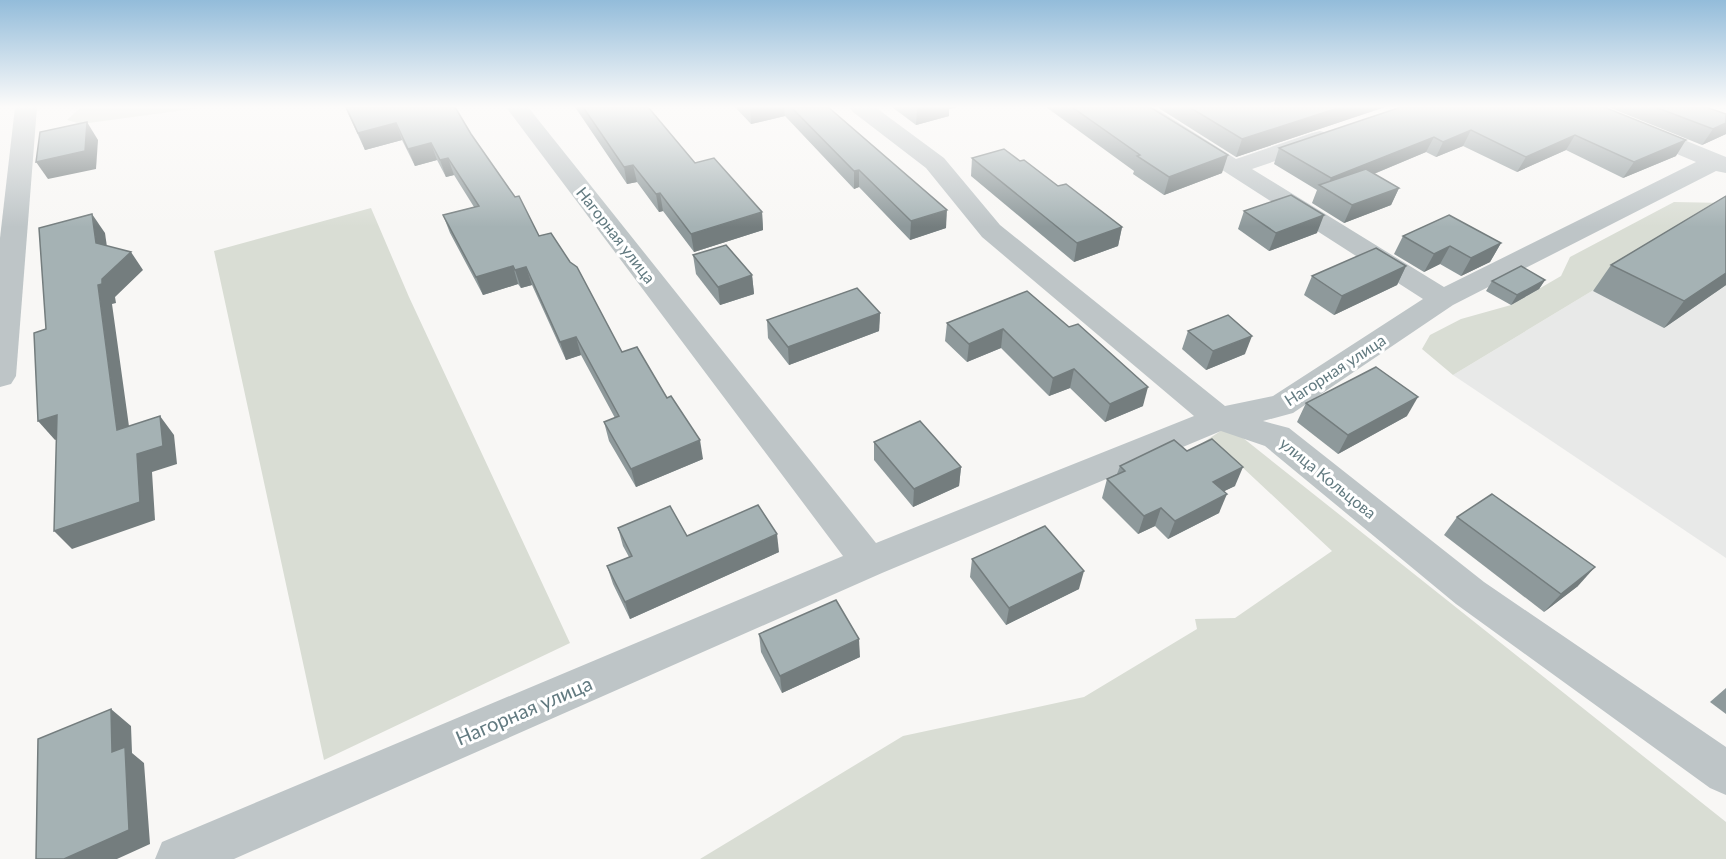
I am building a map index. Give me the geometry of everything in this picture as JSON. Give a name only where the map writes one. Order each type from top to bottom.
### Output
[{"type":"street","points":[[0,376],[22,147]]},
{"type":"street","name":"Нагорная улица","points":[[549,147],[868,562]]},
{"type":"street","name":"улица Кольцова","points":[[914,147],[935,163],[991,231],[1219,419],[1277,437],[1470,593],[1726,773]]},
{"type":"street","points":[[1202,147],[1443,299]]},
{"type":"street","points":[[1233,168],[1294,147]]},
{"type":"street","points":[[1681,147],[1721,164]]},
{"type":"street","name":"Нагорная улица","points":[[179,859],[868,562],[1219,419],[1282,405],[1443,299],[1721,164]]},
{"type":"shaded area","points":[[1674,202],[1726,203],[1726,210],[1453,375],[1422,349],[1430,335],[1461,319],[1511,305],[1561,276],[1570,257]]},
{"type":"shaded area","points":[[371,208],[409,297],[570,643],[324,760],[214,251]]},
{"type":"shaded area","points":[[1726,210],[1726,558],[1453,375]]},
{"type":"shaded area","points":[[1228,426],[1726,822],[1726,859],[700,859],[903,736],[1084,697],[1197,629],[1195,619],[1235,618],[1332,551],[1225,451],[1198,446]]},
{"type":"building","points":[[38,147],[85,147],[85,151],[36,162]]},
{"type":"building","points":[[433,147],[480,147],[515,197],[519,196],[539,236],[551,233],[570,262],[577,267],[622,352],[637,347],[667,398],[671,396],[700,440],[631,469],[604,422],[619,416],[576,337],[560,342],[526,267],[515,270],[513,266],[476,277],[443,215],[479,206],[448,158],[440,160]]},
{"type":"building","points":[[610,147],[682,147],[695,163],[714,158],[762,212],[691,234],[660,193],[656,194],[633,165],[624,167]]},
{"type":"building","points":[[830,147],[874,147],[947,210],[911,221],[859,170],[854,171]]},
{"type":"building","points":[[1129,147],[1215,147],[1228,155],[1169,177],[1137,156],[1140,155]]},
{"type":"building","points":[[1282,147],[1409,147],[1331,178],[1279,148]]},
{"type":"building","points":[[1506,147],[1548,147],[1526,157]]},
{"type":"building","points":[[1601,147],[1669,147],[1634,162]]},
{"type":"building","points":[[1004,149],[1020,161],[1024,160],[1058,186],[1066,184],[1122,227],[1077,243],[972,158]]},
{"type":"building","points":[[1366,169],[1399,188],[1352,205],[1319,185]]},
{"type":"building","points":[[1291,195],[1324,215],[1276,233],[1244,211]]},
{"type":"building","points":[[1726,196],[1726,273],[1684,301],[1611,265]]},
{"type":"building","points":[[92,214],[96,243],[131,252],[102,279],[102,284],[98,285],[117,430],[160,416],[163,446],[137,454],[140,502],[54,531],[57,415],[38,421],[34,333],[46,329],[39,228]]},
{"type":"building","points":[[1449,215],[1501,243],[1471,258],[1450,246],[1434,254],[1403,236]]},
{"type":"building","points":[[726,245],[752,275],[718,287],[693,255]]},
{"type":"building","points":[[1376,248],[1406,266],[1342,296],[1312,276]]},
{"type":"building","points":[[1521,266],[1545,280],[1517,295],[1492,281]]},
{"type":"building","points":[[857,288],[880,313],[788,347],[767,320]]},
{"type":"building","points":[[1027,291],[1069,327],[1078,324],[1148,387],[1110,404],[1074,369],[1053,378],[1003,329],[969,344],[947,323]]},
{"type":"building","points":[[1228,315],[1252,336],[1213,351],[1188,331]]},
{"type":"building","points":[[1376,367],[1418,397],[1348,435],[1306,403]]},
{"type":"building","points":[[920,421],[961,467],[914,489],[874,442]]},
{"type":"building","points":[[1212,439],[1243,467],[1213,482],[1227,494],[1175,521],[1161,508],[1144,516],[1107,479],[1125,471],[1120,466],[1174,440],[1187,451]]},
{"type":"building","points":[[1492,494],[1595,567],[1561,594],[1457,517]]},
{"type":"building","points":[[758,505],[777,534],[625,602],[607,566],[632,556],[618,528],[670,506],[687,536]]},
{"type":"building","points":[[1045,526],[1084,571],[1009,608],[972,559]]},
{"type":"building","points":[[836,600],[859,639],[780,676],[759,634]]},
{"type":"building","points":[[111,709],[112,752],[125,747],[129,830],[64,859],[36,859],[38,739]]}]
